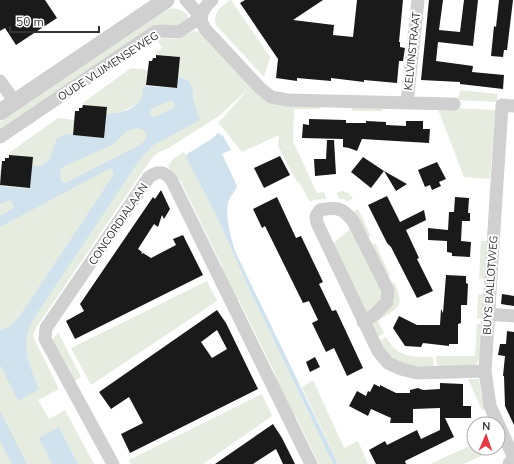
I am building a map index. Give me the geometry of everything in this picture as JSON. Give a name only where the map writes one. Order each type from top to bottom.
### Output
[{"type":"street","name":"OUDE VLIJMENSEWEG","points":[[0,112],[166,0]]},
{"type":"street","points":[[186,0],[201,17],[205,30],[260,88],[271,97],[288,100],[454,104]]},
{"type":"street","name":"OUDE VLIJMENSEWEG","points":[[0,137],[155,32],[179,32],[201,17],[202,10],[206,4],[212,0]]},
{"type":"street","name":"KELVINSTRAAT","points":[[407,103],[418,0]]},
{"type":"street","points":[[0,81],[15,102]]},
{"type":"street","name":"BUYS BALLOTWEG","points":[[508,106],[488,314],[485,371],[490,406],[514,458]]},
{"type":"street","name":"CONCORDIALAAN","points":[[113,464],[45,339],[46,328],[149,177],[155,173],[162,172],[168,175],[172,180],[311,464]]},
{"type":"street","points":[[363,322],[387,302],[388,290],[353,221],[346,212],[332,208],[320,210],[316,216],[317,223],[363,322],[378,351],[388,363],[401,369],[417,373],[485,371]]},
{"type":"street","points":[[488,314],[514,316]]},
{"type":"shaded area","points":[[230,0],[270,57],[264,77],[216,25],[216,14]]},
{"type":"shaded area","points":[[172,8],[181,10],[188,15],[187,20],[0,133],[0,122],[165,11]]},
{"type":"shaded area","points":[[194,31],[198,32],[202,36],[205,34],[273,96],[320,103],[320,109],[294,109],[293,141],[317,193],[324,192],[326,199],[314,200],[310,202],[299,182],[297,182],[278,146],[279,135],[242,152],[218,122],[248,89],[219,116],[167,149],[157,153],[151,159],[36,328],[33,335],[59,389],[38,400],[49,419],[65,410],[94,464],[78,464],[59,427],[73,464],[0,464],[0,195],[30,200],[43,164],[40,166],[28,189],[0,186],[0,170],[7,170],[9,153],[58,118],[74,120],[73,135],[69,134],[56,140],[52,154],[81,148],[137,104],[118,114],[106,114],[106,107],[83,105],[84,102],[131,68],[148,70],[142,98],[183,98],[194,103],[191,86],[187,80],[178,76],[180,57],[156,55],[162,48],[157,40],[163,38],[179,39]],"holes":[[[29,328],[26,351],[39,389],[19,364],[21,338]]]},
{"type":"shaded area","points":[[460,90],[498,94],[497,102],[458,100]]},
{"type":"shaded area","points":[[352,105],[382,106],[382,111],[352,111]]},
{"type":"shaded area","points":[[437,107],[495,110],[490,179],[464,177]]},
{"type":"shaded area","points":[[184,152],[217,217],[250,291],[333,464],[319,464],[295,415],[274,382],[276,376],[239,300],[237,300],[220,272],[222,266],[180,180],[174,178],[168,166],[172,160]]},
{"type":"shaded area","points":[[343,191],[348,193],[353,198],[347,202],[344,199],[339,199],[337,192]]},
{"type":"shaded area","points":[[358,209],[371,236],[367,237],[352,212]]},
{"type":"shaded area","points":[[349,230],[352,230],[382,287],[384,300],[365,316],[333,244]]},
{"type":"shaded area","points":[[481,241],[487,241],[484,279],[479,278]]},
{"type":"shaded area","points":[[375,243],[390,275],[386,276],[370,245]]},
{"type":"shaded area","points":[[207,281],[217,301],[91,385],[71,348]]},
{"type":"shaded area","points":[[394,282],[399,297],[398,306],[378,321],[384,333],[377,337],[371,329],[372,324],[377,316],[394,301],[390,284]]},
{"type":"shaded area","points":[[478,294],[484,294],[482,319],[477,318]]},
{"type":"shaded area","points":[[477,324],[482,324],[482,348],[477,363],[473,366],[437,367],[436,356],[475,356]]},
{"type":"shaded area","points":[[58,332],[81,377],[73,382],[52,341]]},
{"type":"shaded area","points":[[386,337],[395,349],[401,353],[418,357],[433,357],[434,367],[408,366],[389,357],[379,341]]},
{"type":"shaded area","points":[[468,379],[479,379],[481,395],[486,409],[482,410]]},
{"type":"shaded area","points":[[313,380],[344,448],[358,441],[368,464],[338,464],[302,387]]},
{"type":"shaded area","points":[[262,394],[272,416],[203,464],[131,464],[129,460]]},
{"type":"shaded area","points":[[466,448],[466,456],[481,456],[464,464],[430,464]]},
{"type":"water","points":[[178,76],[190,83],[194,103],[200,120],[152,146],[138,162],[32,321],[28,331],[26,348],[29,363],[39,389],[18,401],[0,365],[0,330],[11,326],[21,314],[114,174],[112,169],[109,169],[0,227],[0,216],[14,208],[11,200],[0,204],[0,186],[28,189],[31,166],[40,166],[50,159],[56,140],[61,136],[69,134],[103,138],[106,114],[121,112],[135,106],[142,97],[143,86],[177,88]],"holes":[[[171,100],[175,107],[155,117],[150,114],[151,109]],[[139,128],[145,131],[146,136],[145,141],[140,145],[65,183],[61,181],[60,171],[63,167],[114,144],[129,130]]]},
{"type":"water","points":[[218,133],[223,136],[231,150],[222,154],[237,186],[229,200],[227,212],[235,251],[338,464],[333,464],[250,291],[217,217],[186,157],[187,154],[213,138]]},
{"type":"water","points":[[0,411],[27,464],[12,464],[0,441]]},
{"type":"water","points":[[59,427],[78,464],[52,464],[39,438]]},
{"type":"building","points":[[0,0],[45,0],[57,18],[16,45],[5,28],[0,31]]},
{"type":"building","points":[[245,0],[323,0],[293,20],[334,25],[333,35],[353,37],[357,0],[403,0],[399,42],[400,47],[405,48],[403,61],[399,61],[397,83],[364,80],[364,82],[331,78],[331,81],[297,78],[297,81],[276,78],[278,59],[240,3]]},
{"type":"building","points":[[429,0],[443,0],[439,30],[460,32],[464,0],[478,0],[473,46],[438,42],[436,61],[473,66],[472,72],[504,75],[503,89],[460,84],[460,82],[421,80]]},
{"type":"building","points":[[499,0],[513,0],[507,50],[504,50],[503,57],[491,56],[494,26],[496,27]]},
{"type":"building","points":[[156,55],[180,57],[177,88],[146,85],[149,61],[156,58]]},
{"type":"building","points":[[83,105],[107,107],[104,138],[73,135],[75,111],[79,111],[79,108],[82,108]]},
{"type":"building","points":[[309,119],[346,120],[346,123],[366,123],[366,121],[386,122],[386,125],[406,126],[406,121],[423,121],[423,129],[430,129],[429,143],[362,139],[357,151],[343,147],[343,139],[302,138],[303,124],[309,125]]},
{"type":"building","points":[[327,140],[334,140],[336,174],[315,176],[314,159],[326,159]]},
{"type":"building","points":[[9,155],[33,157],[30,188],[0,185],[2,161],[5,161],[5,158],[9,158]]},
{"type":"building","points":[[280,156],[290,175],[264,188],[254,168]]},
{"type":"building","points":[[363,157],[384,171],[371,188],[351,172]]},
{"type":"building","points":[[437,162],[446,179],[439,182],[441,186],[432,190],[430,185],[425,187],[418,170]]},
{"type":"building","points":[[384,171],[407,184],[396,191]]},
{"type":"building","points":[[161,190],[170,209],[164,219],[162,215],[158,227],[154,224],[138,249],[142,252],[141,254],[143,253],[151,258],[176,245],[173,239],[183,235],[203,275],[75,339],[66,321],[84,311],[80,304],[153,197],[155,199]]},
{"type":"building","points":[[387,196],[400,222],[424,210],[426,220],[406,230],[419,258],[417,259],[433,291],[417,298],[368,205]]},
{"type":"building","points":[[277,197],[296,238],[301,236],[323,282],[319,284],[332,311],[336,310],[363,368],[347,376],[334,348],[326,352],[312,323],[318,320],[309,301],[303,303],[265,226],[262,228],[253,209]]},
{"type":"building","points":[[455,197],[469,198],[468,213],[470,213],[470,221],[462,221],[461,241],[471,242],[470,257],[452,256],[452,253],[447,252],[447,241],[428,240],[428,228],[448,230],[449,212],[454,212]]},
{"type":"building","points":[[446,275],[466,276],[466,283],[468,284],[467,305],[461,305],[461,323],[458,324],[458,344],[449,344],[449,346],[423,343],[421,347],[405,346],[393,328],[399,316],[417,325],[440,325],[441,309],[443,313]]},
{"type":"building","points":[[502,294],[514,296],[514,306],[501,304]]},
{"type":"building","points":[[217,310],[226,323],[258,389],[130,453],[121,434],[143,423],[129,397],[111,409],[99,392]],"holes":[[[217,330],[227,349],[212,358],[201,342]]]},
{"type":"building","points":[[507,331],[514,332],[514,425],[505,406],[503,376],[505,356],[498,355],[500,344],[506,344]]},
{"type":"building","points":[[315,357],[320,367],[310,372],[306,362]]},
{"type":"building","points":[[440,383],[463,384],[463,406],[471,406],[471,416],[466,416],[466,418],[445,418],[454,437],[405,461],[406,464],[376,464],[369,450],[385,441],[387,445],[417,430],[421,439],[440,430],[440,408],[413,409],[413,423],[390,423],[391,418],[371,409],[368,416],[349,406],[357,391],[366,396],[374,384],[380,387],[380,385],[396,393],[410,393],[410,390],[418,388],[423,390],[440,389]]},
{"type":"building","points":[[273,424],[295,464],[283,464],[276,449],[253,464],[215,464]]}]
